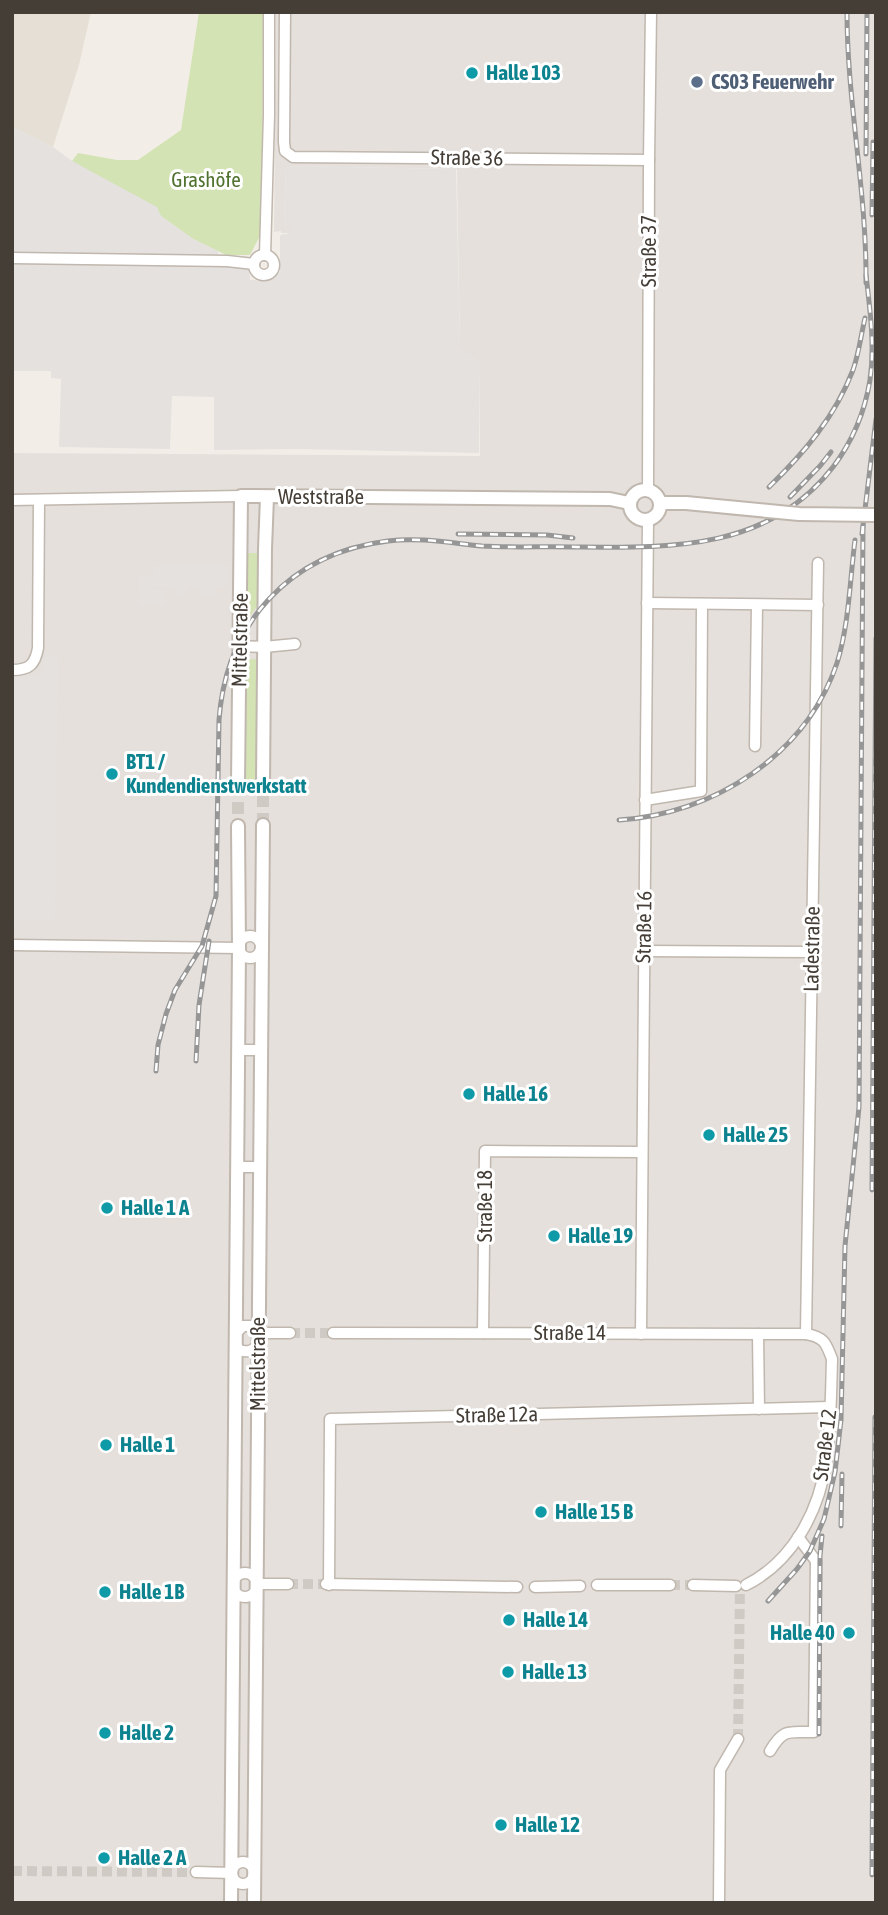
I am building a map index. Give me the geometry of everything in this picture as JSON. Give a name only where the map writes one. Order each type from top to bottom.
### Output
[{"type":"street","points":[[265,255],[269,12]]},
{"type":"street","name":"Straße 36","points":[[285,12],[284,142],[287,153],[296,157],[649,160]]},
{"type":"street","name":"Straße 37","points":[[648,490],[651,12]]},
{"type":"street","points":[[265,255],[273,262],[273,268],[270,273],[264,275],[255,270],[254,264],[256,258],[265,255]]},
{"type":"street","points":[[12,258],[227,261],[254,264]]},
{"type":"street","points":[[648,490],[656,495],[660,503],[658,512],[648,520],[643,520],[634,516],[629,503],[638,491],[648,490]]},
{"type":"street","name":"Weststraße","points":[[12,500],[241,496],[610,499],[629,503]]},
{"type":"street","name":"Mittelstraße","points":[[238,784],[241,496]]},
{"type":"street","name":"Mittelstraße","points":[[263,784],[267,497]]},
{"type":"street","points":[[12,670],[26,669],[34,663],[37,653],[39,499]]},
{"type":"street","points":[[660,503],[799,514],[876,515]]},
{"type":"street","name":"Straße 16","points":[[640,1334],[648,520]]},
{"type":"street","name":"Ladestraße","points":[[806,1334],[818,563]]},
{"type":"street","points":[[647,603],[818,605]]},
{"type":"street","points":[[645,800],[701,791],[702,604]]},
{"type":"street","points":[[755,746],[757,604]]},
{"type":"street","points":[[239,646],[295,644]]},
{"type":"street","name":"Mittelstraße","points":[[254,1903],[263,825]]},
{"type":"street","name":"Mittelstraße","points":[[232,1903],[239,826]]},
{"type":"street","points":[[251,936],[258,939],[262,946],[259,955],[251,958],[242,955],[239,948],[243,939],[251,936]]},
{"type":"street","points":[[12,945],[239,948]]},
{"type":"street","points":[[644,951],[812,952]]},
{"type":"street","points":[[238,1050],[261,1050]]},
{"type":"street","name":"Straße 18","points":[[483,1333],[485,1151],[642,1152]]},
{"type":"street","points":[[237,1167],[260,1167]]},
{"type":"street","points":[[258,1339],[251,1326],[243,1326],[236,1339],[239,1350],[245,1352],[251,1351],[258,1339],[290,1333]]},
{"type":"street","name":"Straße 14","points":[[334,1333],[806,1334]]},
{"type":"street","points":[[758,1334],[759,1409]]},
{"type":"street","name":"Straße 12","points":[[693,1585],[741,1585],[758,1579],[780,1562],[812,1513],[826,1464],[832,1359],[827,1343],[817,1336],[806,1334]]},
{"type":"street","name":"Straße 12a","points":[[517,1587],[328,1584],[330,1419],[830,1407]]},
{"type":"street","points":[[770,1751],[776,1740],[784,1734],[814,1732],[816,1561],[798,1537]]},
{"type":"street","points":[[246,1573],[253,1576],[257,1584],[254,1594],[246,1597],[236,1592],[234,1584],[238,1576],[246,1573]]},
{"type":"street","points":[[257,1584],[288,1584]]},
{"type":"street","points":[[597,1585],[670,1585]]},
{"type":"street","points":[[536,1587],[580,1586]]},
{"type":"street","points":[[719,1903],[720,1770],[738,1739]]},
{"type":"street","points":[[243,1862],[250,1865],[254,1874],[250,1882],[242,1885],[234,1881],[232,1872],[235,1866],[243,1862]]},
{"type":"street","points":[[196,1872],[232,1872]]},
{"type":"shaded area","points":[[12,12],[91,12],[79,65],[53,147],[12,127]]},
{"type":"shaded area","points":[[276,12],[876,12],[876,1903],[12,1903],[12,453],[480,456],[480,363],[460,348],[457,169],[286,166],[284,226],[291,226],[291,233],[274,232]]},
{"type":"shaded area","points":[[12,127],[53,147],[72,161],[157,207],[161,216],[193,239],[218,251],[218,258],[12,253]]},
{"type":"shaded area","points":[[286,166],[456,169],[460,347],[480,363],[479,453],[214,450],[214,397],[172,396],[170,449],[59,447],[61,379],[51,378],[51,371],[12,371],[12,263],[249,267],[250,280],[270,281],[280,272],[280,235],[291,233],[291,226],[284,226]]},
{"type":"shaded area","points":[[228,565],[228,586],[216,586],[216,596],[201,597],[201,586],[187,587],[187,595],[177,595],[177,587],[155,587],[155,590],[165,590],[165,605],[139,605],[138,577],[153,577],[153,566]]},
{"type":"shaded area","points":[[43,657],[58,657],[55,921],[12,921],[12,676],[30,677],[38,674],[43,670]]},
{"type":"green space","name":"Grashöfe","points":[[199,12],[263,12],[262,232],[250,255],[226,255],[193,239],[72,161],[78,153],[117,160],[138,160],[181,130]]},
{"type":"green space","points":[[247,553],[260,553],[259,603],[247,621]]},
{"type":"green space","points":[[250,659],[259,662],[258,784],[246,784],[247,662]]},
{"type":"tunnel","points":[[238,784],[238,826]]},
{"type":"tunnel","points":[[263,784],[263,825]]},
{"type":"tunnel","points":[[290,1333],[333,1333]]},
{"type":"tunnel","points":[[288,1584],[326,1584]]},
{"type":"tunnel","points":[[670,1585],[693,1585]]},
{"type":"tunnel","points":[[738,1739],[740,1586]]},
{"type":"tunnel","points":[[12,1871],[196,1872]]},
{"type":"railway","points":[[847,12],[866,283]]},
{"type":"railway","points":[[866,154],[867,12]]},
{"type":"railway","points":[[872,215],[873,142]]},
{"type":"railway","points":[[156,1071],[158,1045],[166,1014],[175,990],[202,946],[216,896],[219,720],[224,685],[235,653],[250,624],[269,599],[293,577],[321,560],[353,548],[388,541],[423,540],[506,547],[648,547],[717,538],[749,529],[780,515],[808,494],[833,467],[852,437],[861,415],[868,392],[872,354],[866,275]]},
{"type":"railway","points":[[769,487],[828,419],[853,370],[865,318]]},
{"type":"railway","points":[[862,534],[876,419]]},
{"type":"railway","points":[[790,497],[831,452]]},
{"type":"railway","points":[[768,1601],[810,1551],[824,1519],[835,1472],[841,1420],[845,1246],[859,1107],[863,526]]},
{"type":"railway","points":[[458,534],[573,538]]},
{"type":"railway","points":[[619,820],[689,806],[722,792],[752,774],[779,752],[803,726],[823,696],[837,663],[847,618],[855,540]]},
{"type":"railway","points":[[872,1190],[876,638]]},
{"type":"railway","points":[[196,1061],[199,1005],[209,941]]},
{"type":"railway","points":[[872,1875],[875,1417]]},
{"type":"railway","points":[[841,1526],[842,1474]]},
{"type":"railway","points":[[819,1734],[822,1536]]},
{"type":"place","name":"Halle 103","points":[[472,73]]},
{"type":"place","name":"CS03 Feuerwehr","points":[[697,82]]},
{"type":"place","name":"BT1 / Kundendienstwerkstatt","points":[[112,774]]},
{"type":"place","name":"Halle 16","points":[[469,1094]]},
{"type":"place","name":"Halle 25","points":[[709,1135]]},
{"type":"place","name":"Halle 1 A","points":[[107,1208]]},
{"type":"place","name":"Halle 19","points":[[554,1236]]},
{"type":"place","name":"Halle 1","points":[[106,1445]]},
{"type":"place","name":"Halle 15 B","points":[[541,1512]]},
{"type":"place","name":"Halle 1B","points":[[105,1592]]},
{"type":"place","name":"Halle 14","points":[[509,1620]]},
{"type":"place","name":"Halle 40","points":[[849,1633]]},
{"type":"place","name":"Halle 13","points":[[508,1672]]},
{"type":"place","name":"Halle 2","points":[[105,1733]]},
{"type":"place","name":"Halle 12","points":[[501,1825]]},
{"type":"place","name":"Halle 2 A","points":[[104,1858]]}]
